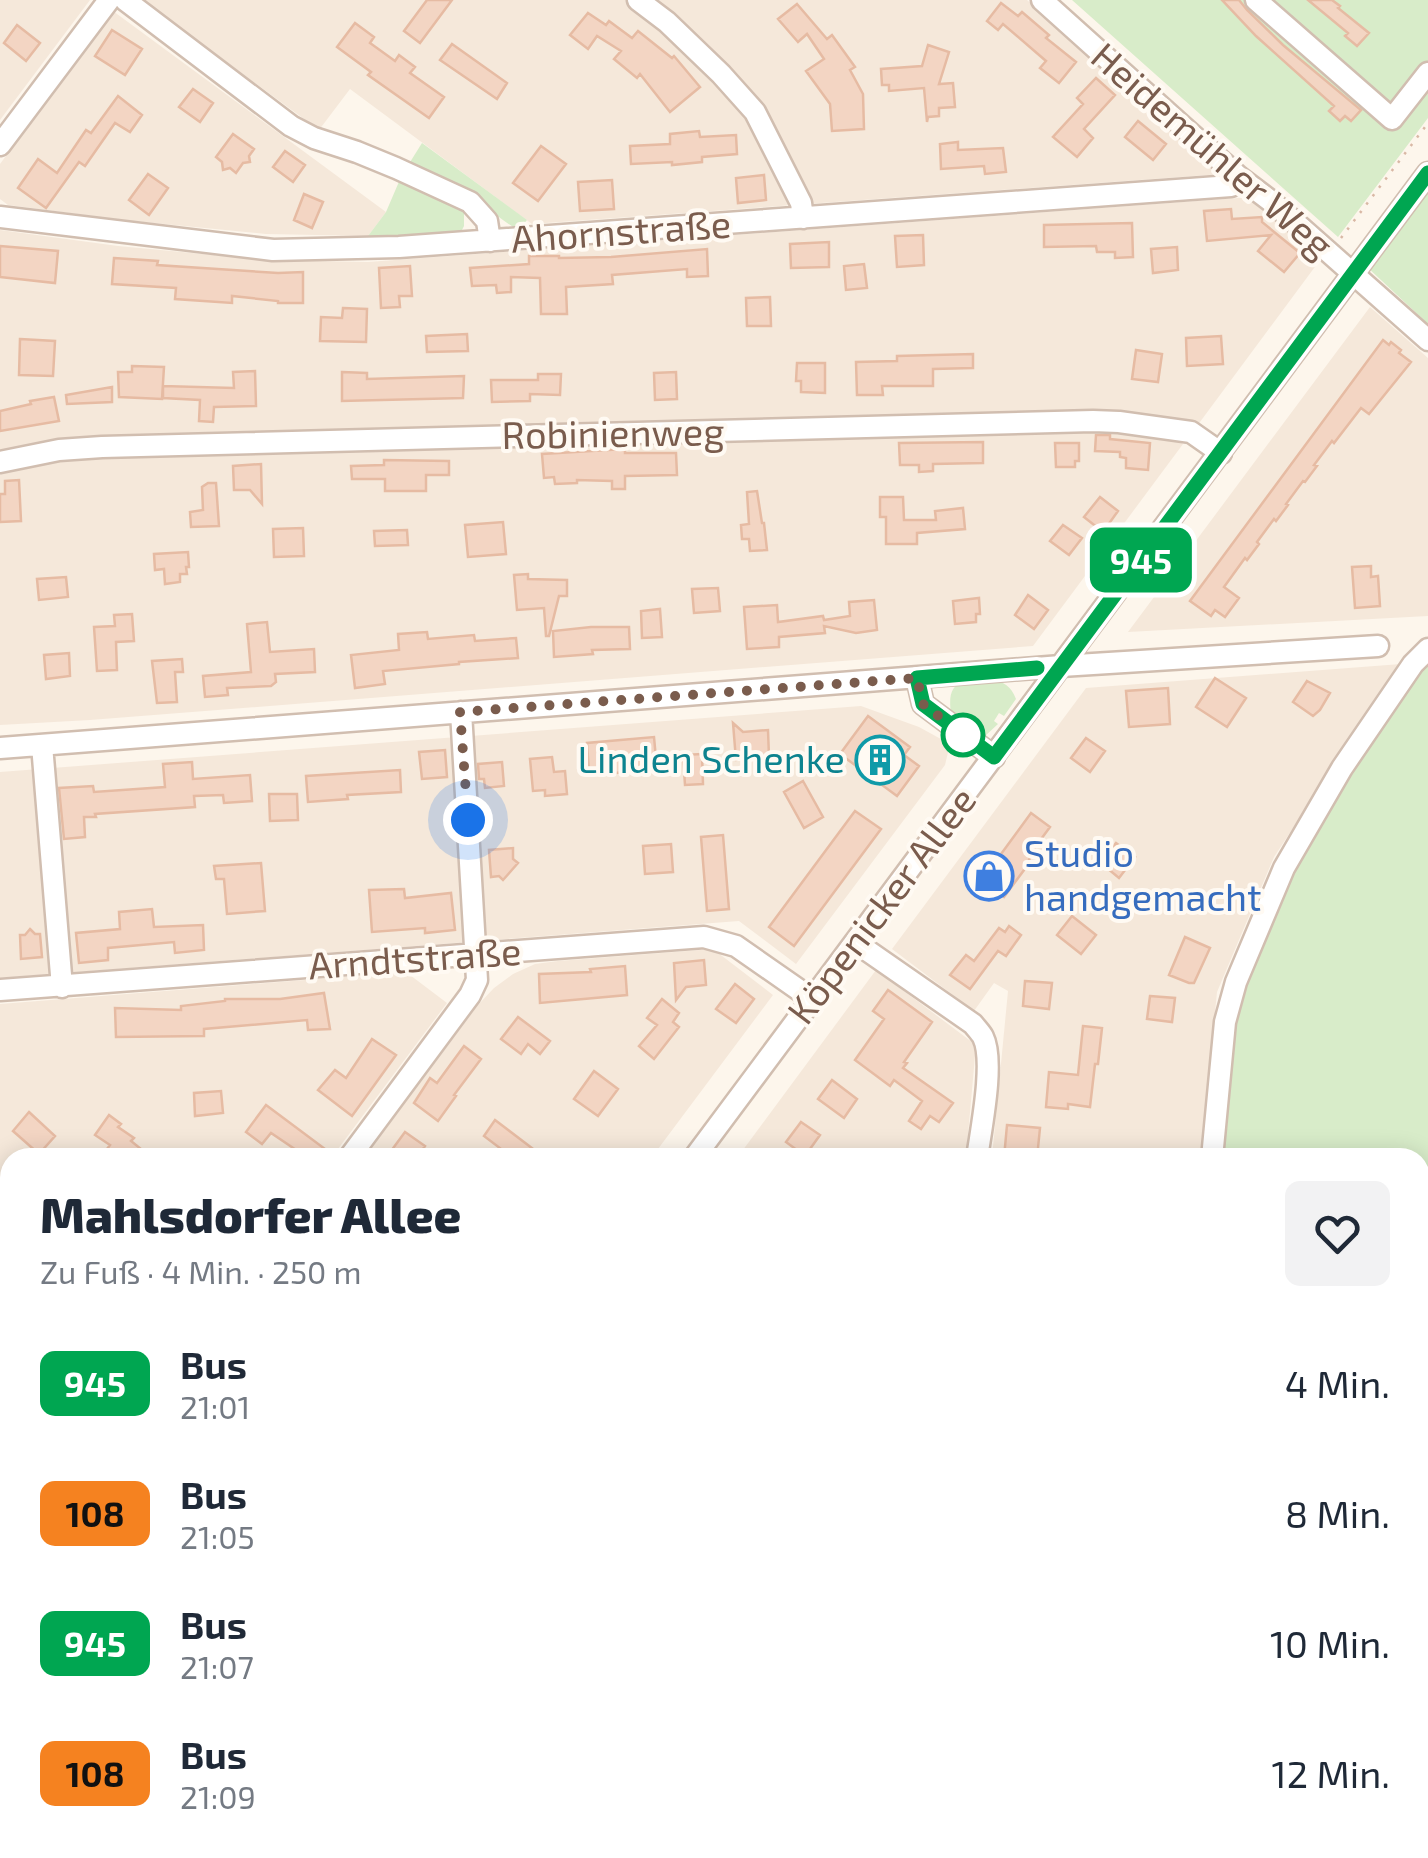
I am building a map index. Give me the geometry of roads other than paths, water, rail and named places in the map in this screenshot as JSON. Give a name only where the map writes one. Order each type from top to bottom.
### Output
[{"type":"street","points":[[0,145],[109,0]]},
{"type":"street","points":[[125,0],[291,126],[470,202],[487,221],[490,241]]},
{"type":"street","points":[[638,0],[667,22],[756,112],[801,203],[804,218]]},
{"type":"street","name":"Heidemühler Weg","points":[[1042,0],[1428,340]]},
{"type":"street","points":[[1256,0],[1392,119],[1428,73]]},
{"type":"street","name":"Köpenicker Allee","points":[[701,1148],[1428,172]]},
{"type":"street","name":"Ahornstraße","points":[[0,217],[272,250],[490,241],[1231,186],[1240,177]]},
{"type":"street","name":"Robinienweg","points":[[0,462],[59,450],[119,446],[1092,421],[1191,432],[1221,452]]},
{"type":"street","points":[[0,748],[1061,666],[1378,646]]},
{"type":"street","points":[[1213,1148],[1225,1022],[1236,982],[1284,868],[1342,768],[1428,649]]},
{"type":"street","points":[[917,678],[923,704],[994,757]]},
{"type":"street","points":[[356,1148],[470,995],[477,980],[460,712]]},
{"type":"street","points":[[42,745],[62,986]]},
{"type":"street","name":"Arndtstraße","points":[[0,990],[704,938],[736,946],[812,999]]},
{"type":"street","points":[[854,942],[973,1024],[982,1035],[988,1070],[978,1148]]},
{"type":"place","name":"Linden Schenke","points":[[880,760]]},
{"type":"place","name":"Studio handgemacht","points":[[989,876]]}]
